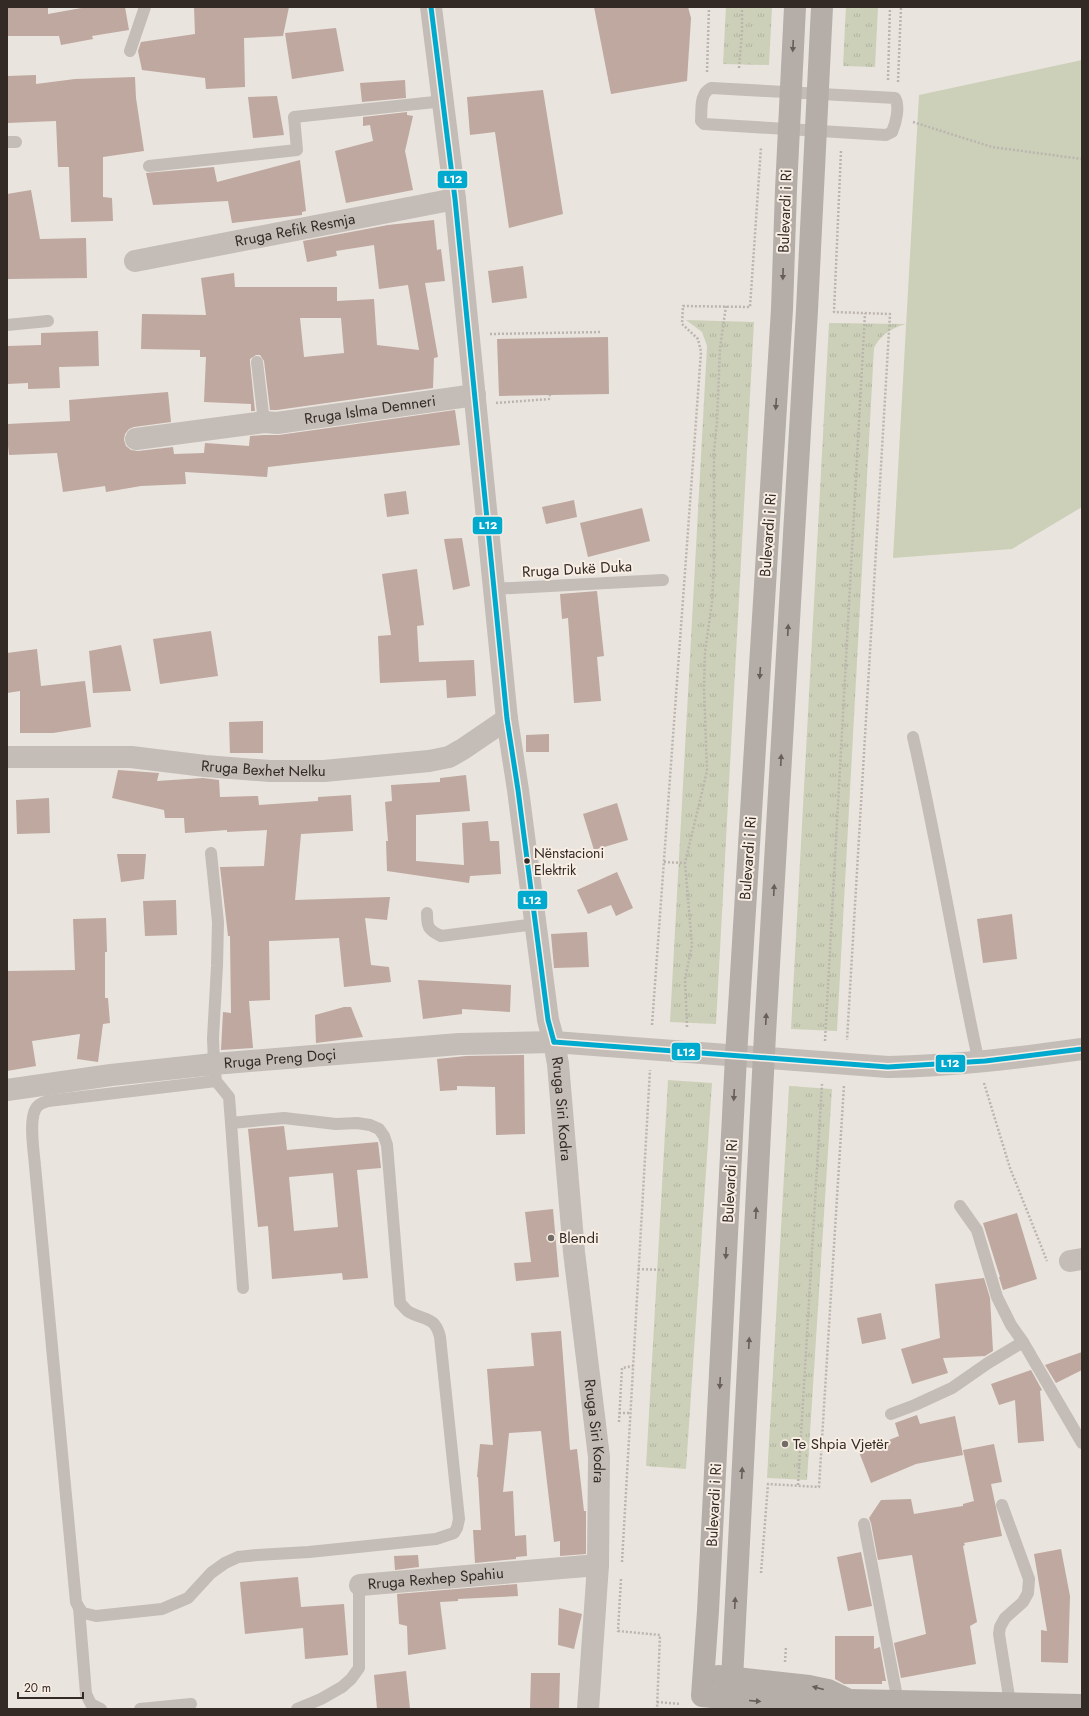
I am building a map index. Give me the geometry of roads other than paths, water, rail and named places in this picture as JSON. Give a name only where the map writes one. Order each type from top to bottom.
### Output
[{"type":"main road","name":"Bulevardi i Ri","points":[[703,1696],[736,1056],[782,309],[789,129],[796,7]]},
{"type":"main road","name":"Bulevardi i Ri","points":[[731,1704],[764,1058],[807,310],[822,7]]},
{"type":"main road","points":[[703,1696],[732,1678],[809,1686],[828,1690],[850,1700]]},
{"type":"main road","points":[[703,1696],[731,1704],[808,1706],[850,1700],[1082,1705]]},
{"type":"street","name":"Rruga Siri Kodra","points":[[431,7],[444,101],[455,199],[507,719],[548,1020],[558,1064],[574,1252],[599,1457],[598,1565],[588,1709]]},
{"type":"street","name":"Rruga Refik Resmja","points":[[135,261],[455,199]]},
{"type":"street","name":"Rruga Islma Demneri","points":[[136,439],[264,422],[277,424],[476,400]]},
{"type":"street","name":"Rruga Bexhet Nelku","points":[[7,757],[131,757],[248,769],[324,771],[429,761],[449,757],[507,719]]},
{"type":"street","name":"Rruga Preng Doçi","points":[[7,1090],[104,1076],[215,1072],[459,1044],[554,1042],[625,1047],[764,1058],[845,1073],[979,1063],[1082,1049]]},
{"type":"street","name":"Rruga Rexhep Spahiu","points":[[360,1586],[598,1565]]},
{"type":"lane","points":[[130,51],[145,7]]},
{"type":"lane","points":[[711,88],[791,92],[893,100],[896,117],[892,132],[886,135],[816,131],[704,124],[701,121],[702,96],[711,88]]},
{"type":"lane","points":[[149,166],[298,150],[294,117],[444,101]]},
{"type":"lane","points":[[7,325],[48,321]]},
{"type":"lane","points":[[257,362],[264,422]]},
{"type":"lane","name":"Rruga Dukë Duka","points":[[493,589],[663,580]]},
{"type":"lane","points":[[913,737],[936,844],[960,976],[979,1063]]},
{"type":"lane","points":[[211,853],[218,922],[213,1038],[215,1072],[229,1097],[243,1288]]},
{"type":"lane","points":[[427,913],[427,924],[432,932],[441,936],[536,924]]},
{"type":"lane","points":[[215,1072],[48,1101],[38,1105],[33,1112],[32,1124],[36,1174],[76,1602],[84,1613],[96,1616],[162,1609],[188,1598],[211,1573],[225,1563],[238,1557],[257,1554],[309,1552],[436,1539],[454,1534],[458,1528],[459,1519],[440,1337],[438,1328],[430,1320],[409,1312],[400,1303],[384,1136],[379,1129],[370,1125],[357,1123],[336,1124],[284,1118],[231,1123]]},
{"type":"lane","points":[[960,1206],[977,1230],[997,1297],[1011,1325],[1023,1342],[1082,1443]]},
{"type":"lane","points":[[891,1414],[952,1388],[988,1363],[1023,1342]]},
{"type":"lane","points":[[1002,1506],[1029,1579],[1028,1593],[1023,1602],[1005,1618],[1000,1627],[999,1634],[1010,1703]]},
{"type":"lane","points":[[864,1524],[898,1702]]},
{"type":"lane","name":"Rruga Rexhep Spahiu","points":[[297,1709],[321,1699],[342,1687],[360,1668],[360,1586]]},
{"type":"lane","points":[[79,1608],[86,1694],[91,1704],[101,1709]]},
{"type":"lane","points":[[140,1709],[191,1704]]},
{"type":"place","name":"Nënstacioni Elektrik","points":[[527,861]]},
{"type":"place","name":"Blendi","points":[[551,1238]]},
{"type":"place","name":"Te Shpia Vjetër","points":[[785,1444]]}]
